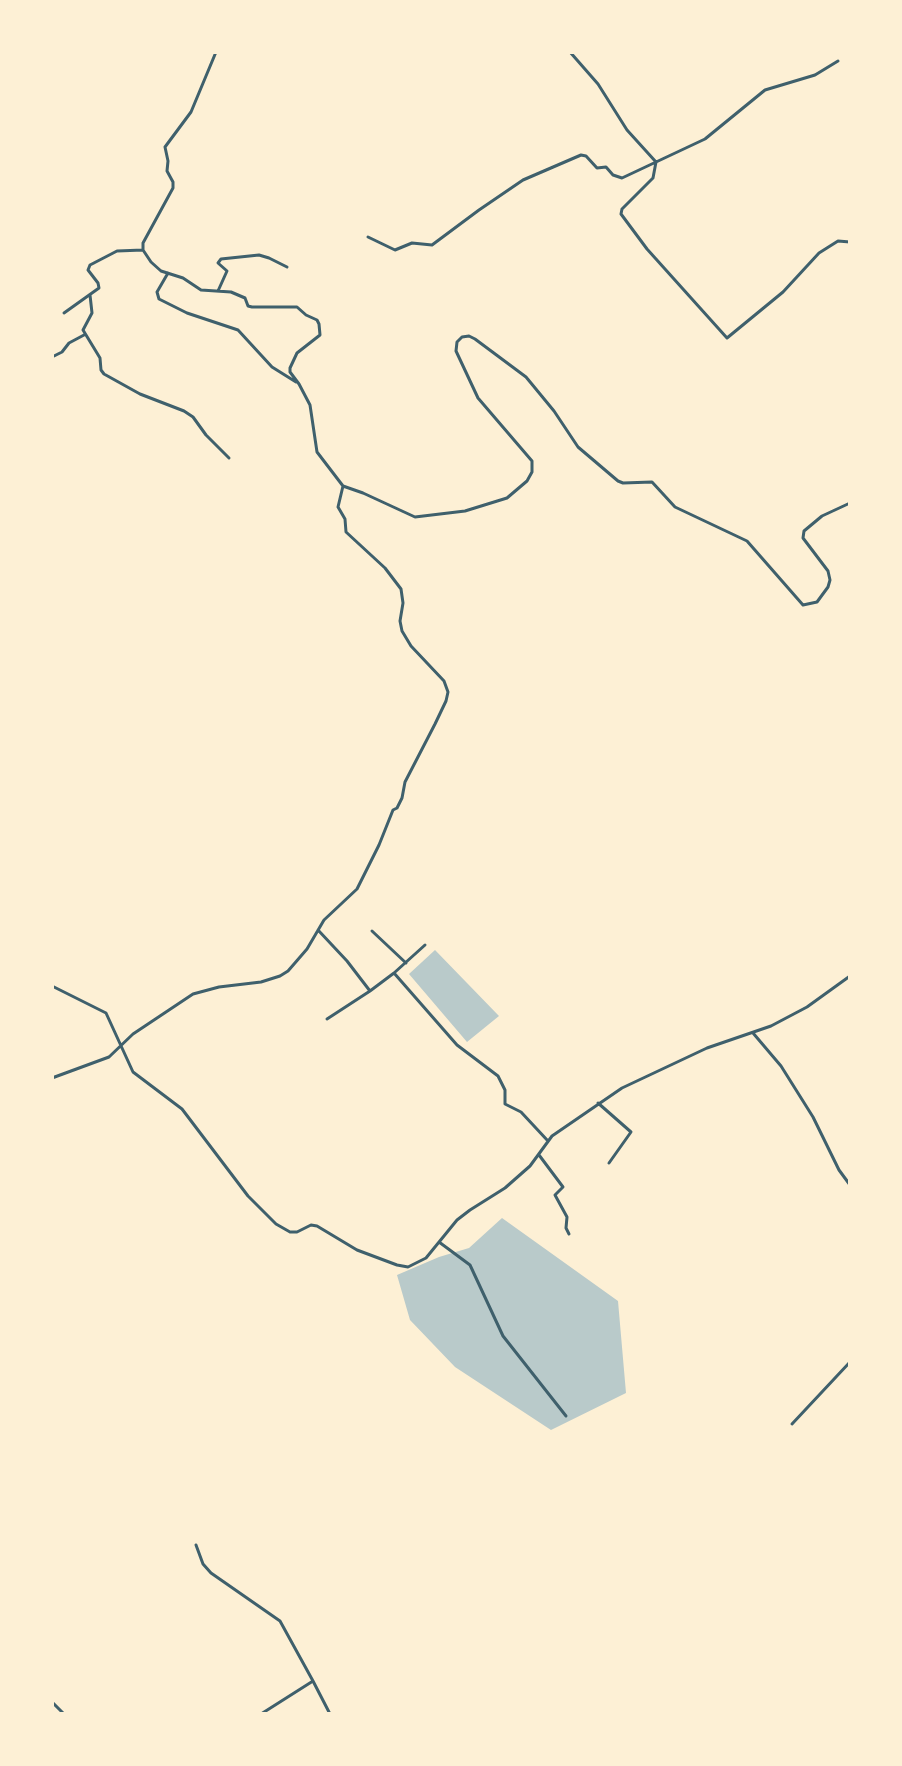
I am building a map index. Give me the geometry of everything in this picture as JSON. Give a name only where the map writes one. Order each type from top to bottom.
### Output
[{"type":"street","points":[[216,52],[190,112],[165,147],[168,161],[167,171],[174,184],[144,243],[143,250],[161,271],[183,278],[201,290],[226,291],[241,296],[245,298],[248,306],[297,307],[316,320],[320,327],[320,335],[297,353],[290,372],[310,405],[317,452],[342,486],[415,517],[465,511],[507,498],[527,481],[532,472],[532,460],[478,398],[456,351],[457,342],[462,337],[468,336],[526,377],[554,411],[578,447],[618,481],[623,483],[652,482],[675,507],[747,541],[803,605],[817,602],[828,587],[830,580],[828,571],[803,538],[804,531],[822,516],[849,503]]},
{"type":"street","points":[[570,52],[598,84],[627,130],[656,162]]},
{"type":"street","points":[[368,237],[395,250],[412,243],[432,245],[523,180],[581,155],[586,156],[597,168],[606,167],[613,175],[622,178],[705,139],[765,90],[816,75],[838,61]]},
{"type":"street","points":[[656,162],[653,178],[622,209],[621,214],[647,249],[727,338],[783,292],[819,253],[838,241],[849,242]]},
{"type":"street","points":[[64,314],[99,288],[88,270],[90,265],[117,250],[143,250]]},
{"type":"street","points":[[218,291],[227,272],[218,263],[221,259],[260,255],[287,267]]},
{"type":"street","points":[[168,273],[157,292],[159,299],[187,314],[238,330],[272,367],[299,384]]},
{"type":"street","points":[[90,295],[92,314],[83,330],[100,358],[101,370],[104,374],[140,394],[194,417],[229,459]]},
{"type":"street","points":[[52,357],[62,352],[69,343],[84,335]]},
{"type":"street","points":[[52,1078],[102,1061],[133,1034],[193,994],[219,987],[261,982],[284,974],[304,954],[324,920],[353,895],[365,874],[393,810],[397,808],[402,798],[405,782],[446,701],[448,692],[444,681],[411,646],[402,631],[401,589],[385,568],[346,532],[345,519],[338,507],[342,486]]},
{"type":"street","points":[[318,930],[347,961],[370,991]]},
{"type":"street","points":[[372,932],[406,963]]},
{"type":"street","points":[[327,1019],[394,973],[425,945]]},
{"type":"street","points":[[394,973],[457,1045],[498,1076],[505,1090],[505,1104],[521,1112],[548,1141]]},
{"type":"street","points":[[52,986],[106,1013],[133,1072],[182,1109],[248,1196],[266,1215],[284,1229],[297,1232],[311,1225],[317,1226],[357,1250],[408,1267],[426,1258],[470,1209],[505,1188],[530,1166],[548,1141],[572,1120],[622,1088],[674,1062],[771,1026],[807,1007],[849,976]]},
{"type":"street","points":[[753,1033],[781,1066],[813,1117],[838,1170],[849,1185]]},
{"type":"street","points":[[598,1103],[631,1132],[609,1163]]},
{"type":"street","points":[[539,1155],[563,1187],[555,1195],[567,1217],[566,1228],[569,1234]]},
{"type":"street","points":[[439,1242],[468,1263],[503,1336],[566,1416]]},
{"type":"street","points":[[792,1424],[849,1362]]},
{"type":"street","points":[[196,1545],[203,1564],[211,1573],[280,1621],[330,1713]]},
{"type":"street","points":[[261,1713],[313,1681]]},
{"type":"street","points":[[52,1702],[64,1713]]},
{"type":"shaded area","points":[[435,950],[499,1016],[467,1042],[409,974]]},
{"type":"shaded area","points":[[502,1218],[618,1301],[626,1393],[551,1430],[455,1367],[410,1320],[397,1275],[439,1257],[469,1248]]}]
